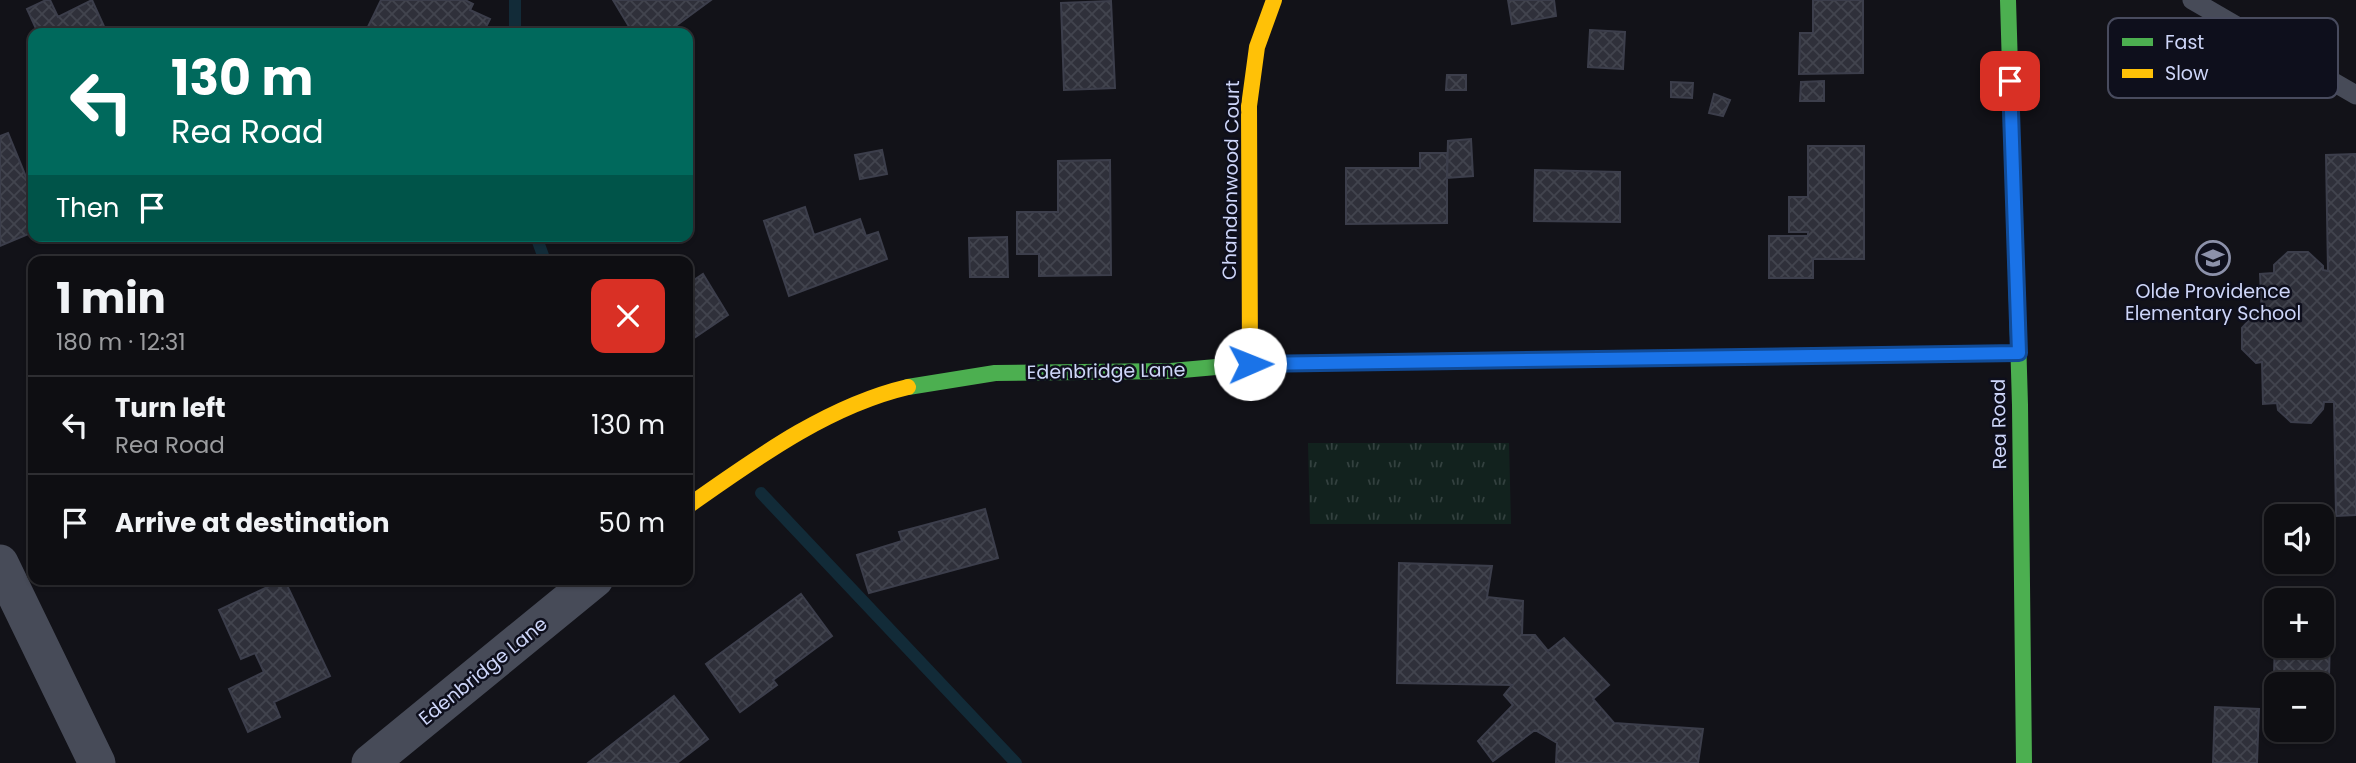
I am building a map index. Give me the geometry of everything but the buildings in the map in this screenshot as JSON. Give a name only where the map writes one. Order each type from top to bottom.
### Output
[{"type":"street","name":"Chandonwood Court","points":[[1250,364],[1249,106],[1257,47],[1274,0]]},
{"type":"street","name":"Rea Road","points":[[2008,0],[2019,353],[2024,763]]},
{"type":"street","name":"Edenbridge Lane","points":[[693,502],[739,470],[827,418],[881,395],[936,380],[992,373],[1172,371],[1250,364],[2019,353]]},
{"type":"street","points":[[4,579],[97,763]]},
{"type":"street","name":"Edenbridge Lane","points":[[370,763],[588,585]]},
{"type":"lane","points":[[2192,0],[2224,18]]},
{"type":"lane","points":[[2338,84],[2356,95]]},
{"type":"green space","points":[[1308,443],[1509,443],[1511,524],[1310,524]]},
{"type":"waterway","points":[[515,0],[515,28]]},
{"type":"waterway","points":[[538,242],[543,256]]},
{"type":"waterway","points":[[761,493],[1016,763]]},
{"type":"traffic: fast","points":[[2008,0],[2020,405],[2024,763]]},
{"type":"traffic: fast","points":[[908,387],[995,373],[1171,371],[1250,364],[1882,355]]},
{"type":"traffic: slow","points":[[1250,364],[1249,106],[1257,47],[1274,0]]},
{"type":"traffic: slow","points":[[1882,355],[2019,353]]},
{"type":"traffic: slow","points":[[693,503],[766,453],[820,421],[849,407],[908,387]]},
{"type":"place","name":"Olde Providence Elementary School","points":[[2213,258]]},
{"type":"route","points":[[1250,364],[2019,353],[2010,81]]}]
